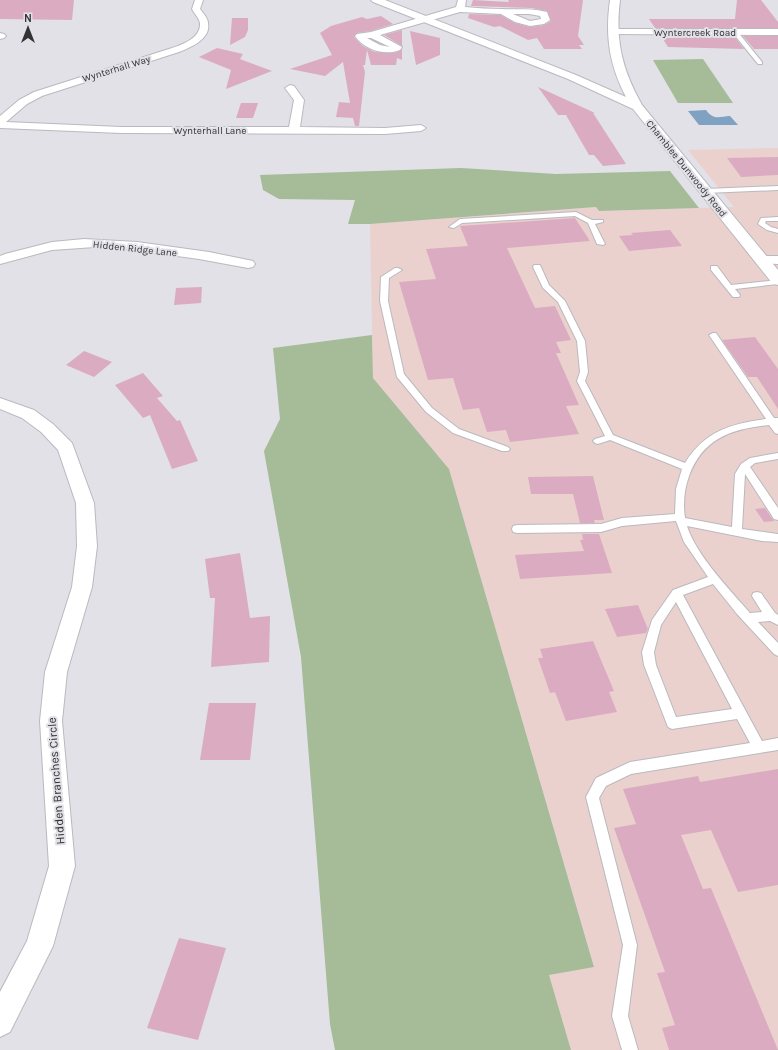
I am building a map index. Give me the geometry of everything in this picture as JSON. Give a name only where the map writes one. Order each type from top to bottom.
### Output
[{"type":"street","name":"Wynterhall Way","points":[[0,122],[23,102],[38,94],[163,54],[183,47],[195,40],[202,32],[204,21],[196,9],[199,0]]},
{"type":"street","name":"Chamblee Dunwoody Road","points":[[376,0],[578,80],[637,106],[778,281]]},
{"type":"street","points":[[615,0],[612,18],[612,32],[616,62],[624,82],[637,106]]},
{"type":"street","points":[[372,35],[425,19],[461,4],[503,12]]},
{"type":"street","name":"Wyntercreek Road","points":[[612,32],[778,32]]},
{"type":"street","name":"Chamblee Dunwoody Road","points":[[578,80],[624,82]]},
{"type":"street","points":[[290,88],[299,100],[294,130]]},
{"type":"street","name":"Wynterhall Lane","points":[[0,125],[121,130],[384,131],[421,128]]},
{"type":"street","name":"Hidden Ridge Lane","points":[[0,260],[45,247],[84,243],[119,244],[226,258],[248,264]]},
{"type":"street","points":[[762,260],[778,260]]},
{"type":"street","name":"Hidden Branches Circle","points":[[0,403],[28,414],[47,428],[66,447],[85,503],[87,546],[82,587],[56,672],[51,721],[62,866],[39,946],[0,1022]]},
{"type":"lane","points":[[735,32],[760,64]]},
{"type":"lane","points":[[706,191],[778,188]]},
{"type":"lane","points":[[452,227],[460,221],[576,214],[591,222],[601,221]]},
{"type":"lane","points":[[778,219],[763,219],[761,224],[769,229],[778,231]]},
{"type":"lane","points":[[591,222],[601,244]]},
{"type":"lane","points":[[537,268],[546,286],[560,300],[581,341],[584,372],[581,381],[610,437]]},
{"type":"lane","points":[[714,268],[736,295]]},
{"type":"lane","points":[[398,270],[385,277],[384,301],[400,376],[429,410],[456,431],[505,449]]},
{"type":"lane","points":[[730,287],[778,281]]},
{"type":"lane","points":[[713,335],[775,422],[778,431]]},
{"type":"lane","points":[[775,422],[744,425],[727,430],[713,437],[692,457],[687,467],[680,498],[684,531],[695,550],[716,580],[778,651]]},
{"type":"lane","points":[[598,441],[610,437],[687,467]]},
{"type":"lane","points":[[737,532],[740,474],[744,466],[753,460],[778,456]]},
{"type":"lane","points":[[744,466],[778,516]]},
{"type":"lane","points":[[517,529],[600,528],[622,522],[682,519],[762,537],[778,538]]},
{"type":"lane","points":[[716,580],[677,593],[656,623],[648,652],[650,665],[672,723],[740,713]]},
{"type":"lane","points":[[677,593],[759,748]]},
{"type":"lane","points":[[757,596],[775,618]]},
{"type":"lane","points":[[748,618],[775,618]]},
{"type":"lane","points":[[630,1050],[620,1016],[630,945],[592,797],[601,782],[630,768],[778,744]]},
{"type":"shaded area","points":[[778,148],[778,1050],[571,1050],[549,975],[594,966],[449,469],[373,378],[370,224],[596,207],[599,211],[734,207],[688,150]]},
{"type":"green space","points":[[703,59],[733,103],[678,103],[653,60]]},
{"type":"green space","points":[[461,168],[556,174],[670,171],[699,208],[599,211],[596,207],[370,224],[348,224],[355,200],[279,199],[263,190],[260,175]]},
{"type":"green space","points":[[372,335],[373,378],[449,469],[594,967],[549,975],[571,1050],[335,1050],[330,1024],[301,657],[264,451],[280,419],[273,348]]},
{"type":"water","points":[[706,110],[714,117],[730,116],[738,125],[699,125],[688,111]]},
{"type":"building","points":[[0,0],[74,0],[72,20],[0,19]]},
{"type":"building","points":[[473,0],[509,2],[508,0],[583,0],[578,36],[584,45],[579,45],[582,49],[544,49],[537,38],[528,40],[500,26],[494,27],[468,18],[469,14],[501,15],[515,23],[530,27],[544,25],[551,21],[547,11],[531,8],[471,6]]},
{"type":"building","points":[[737,0],[761,0],[778,22],[778,28],[655,28],[649,19],[735,19]]},
{"type":"building","points":[[381,16],[393,24],[371,31],[357,33],[354,37],[363,46],[375,52],[394,53],[402,49],[402,60],[397,58],[396,65],[371,65],[367,50],[365,65],[363,65],[365,72],[359,126],[355,126],[353,118],[336,117],[339,102],[350,103],[343,62],[325,76],[290,69],[332,55],[320,33],[331,26],[362,17],[367,19]]},
{"type":"building","points":[[232,18],[248,18],[248,30],[245,37],[230,45]]},
{"type":"building","points":[[402,30],[402,46],[384,35]]},
{"type":"building","points":[[410,31],[440,38],[440,55],[416,65]]},
{"type":"building","points":[[661,36],[734,36],[744,49],[668,47]]},
{"type":"building","points":[[743,36],[778,36],[778,49],[754,49]]},
{"type":"building","points":[[217,48],[243,54],[240,59],[272,71],[226,89],[231,70],[199,57]]},
{"type":"building","points":[[538,87],[595,113],[593,113],[626,164],[603,166],[594,155],[589,155],[566,115],[558,115]]},
{"type":"building","points":[[241,103],[258,103],[253,118],[236,118]]},
{"type":"building","points":[[778,157],[778,175],[741,177],[727,158]]},
{"type":"building","points":[[575,218],[590,241],[507,248],[535,308],[555,306],[571,340],[556,342],[561,353],[556,353],[579,405],[566,406],[579,434],[510,442],[506,430],[487,432],[479,408],[463,410],[453,378],[428,380],[399,282],[436,279],[426,249],[468,246],[460,226]]},
{"type":"building","points":[[670,230],[682,246],[629,251],[619,236],[633,235],[631,233]]},
{"type":"building","points":[[202,287],[201,303],[174,305],[176,288]]},
{"type":"building","points":[[755,337],[778,369],[778,409],[757,377],[748,377],[722,340]]},
{"type":"building","points":[[84,351],[112,362],[94,377],[66,365]]},
{"type":"building","points":[[143,373],[163,396],[157,398],[177,421],[180,420],[198,461],[172,469],[150,415],[143,418],[115,385]]},
{"type":"building","points":[[593,476],[604,520],[594,520],[595,523],[580,523],[573,494],[531,494],[528,477]]},
{"type":"building","points":[[765,508],[775,521],[764,522],[755,509]]},
{"type":"building","points":[[582,534],[599,534],[612,573],[520,579],[515,555],[584,551],[580,540],[583,540]]},
{"type":"building","points":[[240,553],[250,618],[270,616],[269,662],[211,667],[215,598],[210,598],[205,559]]},
{"type":"building","points":[[638,605],[648,629],[646,633],[617,637],[605,609]]},
{"type":"building","points":[[593,641],[614,691],[609,692],[617,712],[566,721],[555,692],[550,693],[538,658],[543,658],[540,649]]},
{"type":"building","points":[[209,703],[256,703],[250,760],[200,760]]},
{"type":"building","points":[[778,769],[778,885],[738,892],[711,830],[681,835],[703,889],[711,888],[778,1050],[669,1050],[662,1028],[675,1025],[657,973],[665,972],[614,828],[636,824],[623,789],[698,776],[700,782]]},
{"type":"building","points":[[179,938],[226,948],[198,1040],[147,1028]]}]
